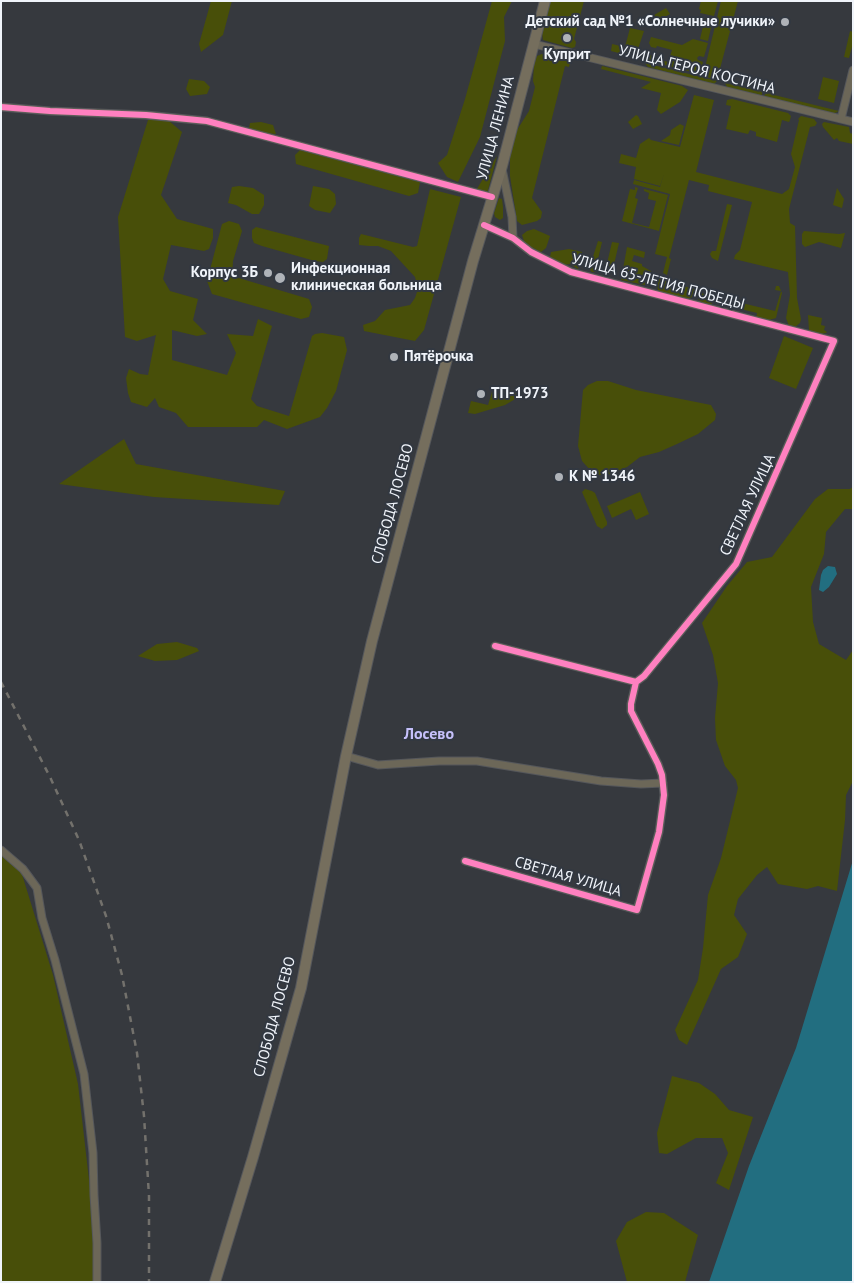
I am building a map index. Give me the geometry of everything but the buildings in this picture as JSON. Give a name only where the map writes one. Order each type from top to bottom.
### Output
[{"type":"main road","name":"УЛИЦА ЛЕНИНА","points":[[473,261],[502,166],[545,1]]},
{"type":"main road","name":"СЛОБОДА ЛОСЕВО","points":[[215,1282],[301,988],[346,756],[377,623],[473,261]]},
{"type":"street","name":"УЛИЦА ГЕРОЯ КОСТИНА","points":[[534,44],[853,122]]},
{"type":"street","points":[[841,119],[853,70]]},
{"type":"street","points":[[1,107],[146,115],[207,121],[492,197]]},
{"type":"street","points":[[502,166],[514,238]]},
{"type":"street","name":"УЛИЦА 65-ЛЕТИЯ ПОБЕДЫ","points":[[484,225],[514,238],[531,252],[571,272],[834,342]]},
{"type":"street","name":"СВЕТЛАЯ УЛИЦА","points":[[465,861],[637,910],[655,849],[664,795],[658,764],[632,711],[631,699],[636,682],[644,676],[736,564],[834,342]]},
{"type":"street","points":[[495,646],[636,682]]},
{"type":"street","points":[[346,756],[378,765],[439,761],[476,761],[600,781],[641,784],[663,783]]},
{"type":"street","points":[[1,850],[23,869],[37,888],[42,918],[55,960],[82,1068],[93,1152],[97,1282]]},
{"type":"green space","points":[[211,1],[232,1],[223,35],[201,52],[199,44]]},
{"type":"green space","points":[[492,1],[512,1],[504,17],[505,41],[480,137],[458,182],[447,177],[438,163],[447,155],[465,99]]},
{"type":"green space","points":[[550,1],[584,1],[574,39],[576,42],[575,47],[572,48],[543,40],[542,33]]},
{"type":"green space","points":[[701,1],[718,1],[714,16],[700,13]]},
{"type":"green space","points":[[721,1],[738,1],[717,80],[703,76]]},
{"type":"green space","points":[[666,8],[670,14],[658,21],[654,15]]},
{"type":"green space","points":[[705,18],[713,19],[708,41],[700,39]]},
{"type":"green space","points":[[630,28],[644,31],[637,52],[630,56],[611,51],[612,44],[625,47]]},
{"type":"green space","points":[[850,31],[853,32],[853,43],[849,58],[844,57]]},
{"type":"green space","points":[[651,37],[682,45],[693,39],[708,43],[704,57],[699,56],[697,58],[703,62],[700,74],[645,60],[650,55],[668,62],[672,50],[657,46],[656,48],[651,47],[649,43]]},
{"type":"green space","points":[[542,54],[566,59],[570,63],[569,67],[565,66],[532,198],[542,212],[541,218],[522,225],[517,221],[510,176],[510,155],[517,130],[529,111],[535,87],[533,81],[534,65],[537,56]]},
{"type":"green space","points":[[645,63],[717,81],[714,84],[648,67]]},
{"type":"green space","points":[[602,66],[682,86],[688,90],[680,102],[661,114],[657,110],[661,93],[641,88],[651,82],[601,69]]},
{"type":"green space","points":[[823,77],[839,81],[834,103],[818,99]]},
{"type":"green space","points":[[189,79],[204,81],[210,87],[207,94],[190,96],[186,89]]},
{"type":"green space","points":[[725,83],[762,92],[762,96],[727,87]]},
{"type":"green space","points":[[766,93],[839,111],[833,114],[764,96]]},
{"type":"green space","points":[[694,95],[714,100],[696,172],[782,194],[789,189],[795,167],[791,154],[798,119],[801,116],[814,119],[817,123],[815,126],[810,127],[789,209],[790,223],[795,226],[797,298],[801,319],[800,323],[795,327],[789,326],[786,318],[790,295],[788,272],[734,259],[740,250],[752,202],[708,191],[709,185],[689,180],[669,258],[671,259],[667,275],[663,273],[667,257],[655,254],[670,194],[633,184],[634,180],[660,187],[664,174],[660,186],[634,179],[636,167],[619,163],[621,154],[636,158],[640,144],[649,138],[680,147]]},
{"type":"green space","points":[[732,99],[788,113],[791,116],[790,120],[789,122],[782,120],[777,142],[756,136],[756,132],[750,130],[748,134],[726,129],[731,106],[726,105],[727,100]]},
{"type":"green space","points":[[636,115],[642,124],[633,129],[628,122]]},
{"type":"green space","points":[[148,120],[168,120],[182,132],[161,195],[177,219],[213,229],[213,238],[209,249],[204,251],[171,245],[163,279],[170,291],[198,299],[193,320],[207,334],[197,336],[172,330],[172,360],[227,375],[236,353],[227,334],[253,336],[258,319],[272,326],[251,399],[257,406],[289,416],[312,336],[322,333],[344,337],[347,350],[336,391],[320,417],[287,429],[264,420],[257,427],[188,427],[176,413],[159,407],[155,398],[147,407],[131,402],[126,378],[129,369],[148,375],[156,335],[137,341],[125,337],[118,217]]},
{"type":"green space","points":[[261,122],[273,125],[276,134],[263,133],[249,128],[250,123]]},
{"type":"green space","points":[[824,122],[849,127],[850,133],[853,134],[853,144],[839,141],[837,138],[834,140],[823,127],[822,124]]},
{"type":"green space","points":[[680,124],[684,126],[679,145],[661,141],[670,135],[671,130]]},
{"type":"green space","points":[[300,150],[420,182],[418,193],[409,196],[296,164],[295,155]]},
{"type":"green space","points":[[497,156],[487,194],[475,192]]},
{"type":"green space","points":[[313,186],[329,189],[335,194],[336,204],[330,213],[315,210],[309,206]]},
{"type":"green space","points":[[232,187],[253,188],[264,195],[264,205],[259,214],[252,214],[236,205],[228,203]]},
{"type":"green space","points":[[635,187],[638,188],[635,198],[638,199],[632,223],[649,227],[656,201],[648,199],[649,193],[644,191],[644,189],[668,195],[659,231],[622,221],[630,189],[635,190]]},
{"type":"green space","points":[[837,188],[844,199],[842,208],[833,205]]},
{"type":"green space","points":[[430,189],[461,197],[424,330],[415,341],[364,331],[363,325],[375,321],[385,310],[410,305],[418,289],[415,277],[391,251],[378,246],[359,245],[359,238],[361,234],[413,247],[417,246]]},
{"type":"green space","points":[[499,198],[502,199],[503,207],[503,218],[500,220],[495,217],[494,213]]},
{"type":"green space","points":[[727,204],[732,205],[718,261],[712,258],[710,254],[712,251],[716,251]]},
{"type":"green space","points":[[229,221],[239,224],[242,231],[233,261],[232,276],[309,299],[312,307],[309,317],[301,319],[212,294],[207,281],[222,224]]},
{"type":"green space","points":[[256,227],[329,246],[327,259],[323,262],[315,261],[254,243],[252,230]]},
{"type":"green space","points":[[534,229],[550,236],[546,248],[541,252],[525,244],[522,235]]},
{"type":"green space","points":[[804,231],[845,233],[841,248],[819,242],[805,247],[802,244],[802,234]]},
{"type":"green space","points":[[598,241],[602,242],[595,272],[592,272],[589,269]]},
{"type":"green space","points":[[612,242],[619,243],[612,273],[605,272]]},
{"type":"green space","points":[[627,247],[645,252],[644,258],[634,255],[632,261],[642,264],[642,266],[651,271],[650,280],[645,285],[621,280]]},
{"type":"green space","points":[[569,249],[582,252],[578,269],[570,264],[564,265],[550,257],[551,252]]},
{"type":"green space","points":[[661,277],[668,279],[667,282],[695,289],[692,297],[687,299],[661,292],[658,290],[656,283]]},
{"type":"green space","points":[[776,286],[779,286],[782,293],[776,318],[769,320],[756,318],[757,313],[712,302],[711,306],[704,304],[698,299],[700,293],[775,311],[781,291],[775,290]]},
{"type":"green space","points":[[808,315],[822,318],[821,325],[825,326],[824,330],[827,332],[821,334],[809,330]]},
{"type":"green space","points":[[784,336],[813,348],[796,389],[769,378]]},
{"type":"green space","points":[[597,381],[608,381],[636,390],[711,405],[716,414],[715,420],[698,434],[659,452],[640,457],[627,467],[607,475],[600,475],[591,471],[582,461],[578,446],[583,390],[588,385]]},
{"type":"green space","points":[[510,390],[522,393],[520,398],[505,405],[475,414],[468,413],[471,401],[488,405],[492,392],[508,396]]},
{"type":"green space","points":[[124,439],[136,464],[285,491],[279,505],[154,497],[59,484]]},
{"type":"green space","points":[[853,487],[853,509],[845,509],[826,532],[824,554],[811,587],[813,622],[819,644],[846,660],[853,650],[853,781],[846,795],[837,891],[818,886],[807,889],[778,884],[767,867],[757,875],[738,899],[734,915],[747,934],[738,957],[721,969],[687,1045],[679,1040],[675,1030],[698,980],[708,895],[721,858],[738,788],[736,780],[725,766],[716,740],[715,718],[718,683],[713,655],[702,623],[727,586],[747,562],[772,557],[815,499],[828,489],[850,489]]},
{"type":"green space","points":[[585,489],[595,493],[607,522],[607,525],[602,529],[597,526],[582,492]]},
{"type":"green space","points":[[640,492],[649,514],[636,520],[631,509],[612,518],[607,506]]},
{"type":"green space","points":[[177,642],[197,648],[199,651],[177,660],[155,661],[138,656],[157,644]]},
{"type":"green space","points":[[1,854],[21,871],[53,975],[78,1084],[95,1232],[95,1282],[1,1282]]},
{"type":"green space","points":[[672,1076],[699,1083],[715,1094],[729,1110],[753,1117],[729,1190],[716,1183],[728,1153],[722,1138],[696,1138],[667,1154],[659,1153],[657,1133]]},
{"type":"green space","points":[[646,1212],[664,1213],[698,1235],[685,1282],[627,1282],[616,1241],[627,1222]]},
{"type":"water","points":[[828,566],[835,567],[837,574],[829,587],[823,592],[819,590],[821,575]]},
{"type":"water","points":[[853,860],[853,1282],[709,1282],[749,1166],[796,1048]]},
{"type":"railway","points":[[1,682],[50,777],[79,840],[106,916],[122,975],[137,1053],[144,1116],[149,1196],[149,1282]]},
{"type":"cycle path","points":[[1,107],[146,115],[207,121],[492,197]]},
{"type":"cycle path","points":[[484,225],[513,238],[531,252],[571,272],[834,341],[736,564],[644,676],[636,682]]},
{"type":"cycle path","points":[[465,861],[637,910],[659,832],[664,795],[662,775],[631,711],[636,682],[495,646]]},
{"type":"place","name":"Детский сад №1 «Солнечные лучики»","points":[[785,22]]},
{"type":"place","name":"Куприт","points":[[567,38]]},
{"type":"place","name":"Корпус 3Б","points":[[268,273]]},
{"type":"place","name":"Инфекционная клиническая больница","points":[[280,278]]},
{"type":"place","name":"Пятёрочка","points":[[394,357]]},
{"type":"place","name":"ТП-1973","points":[[481,394]]},
{"type":"place","name":"К № 1346","points":[[559,477]]},
{"type":"district","name":"Лосево","points":[[429,734]]}]
